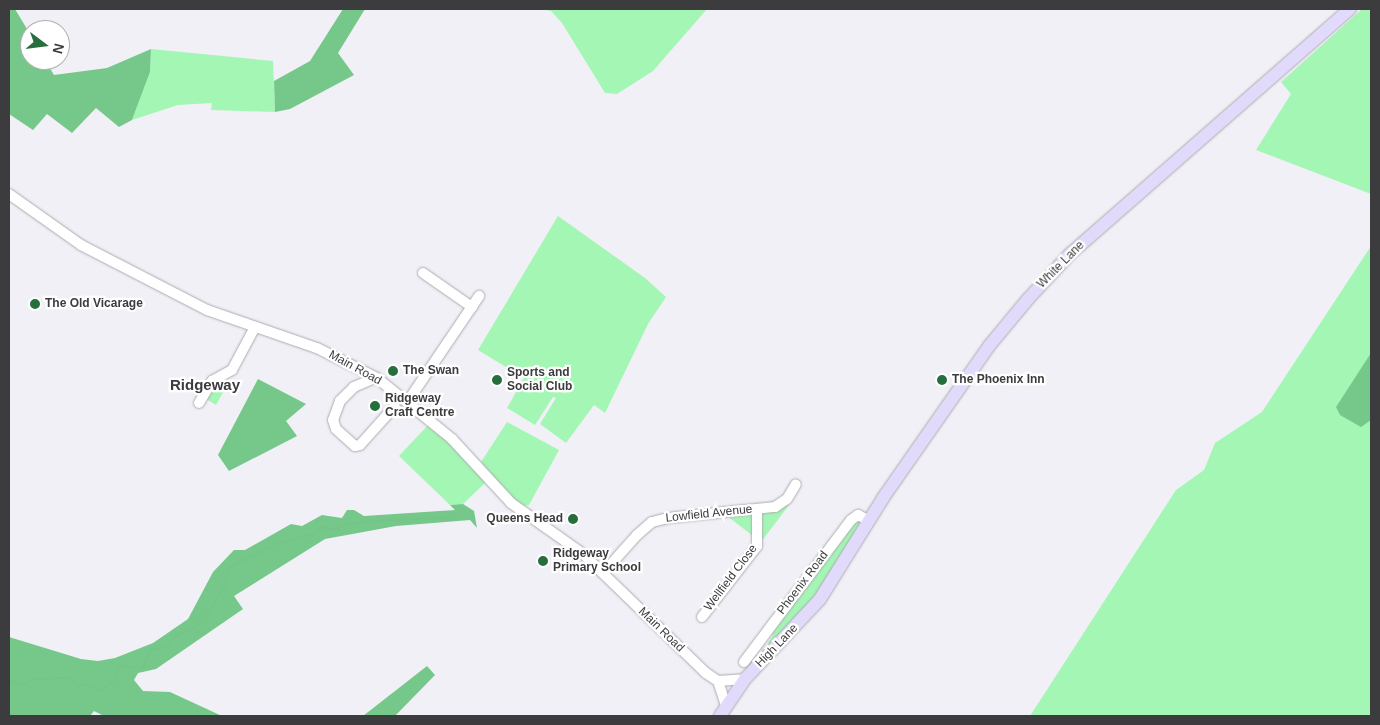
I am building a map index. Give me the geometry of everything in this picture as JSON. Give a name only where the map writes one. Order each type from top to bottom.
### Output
[{"type":"main road","name":"White Lane","points":[[835,577],[868,520],[989,346],[1028,299],[1070,254],[1350,9]]},
{"type":"main road","name":"High Lane","points":[[723,711],[745,679],[786,638],[835,577]]},
{"type":"street","name":"Main Road","points":[[9,194],[80,245],[208,310],[255,328],[317,348],[375,378],[408,401],[452,438],[506,498],[560,536],[603,573],[706,674],[718,681]]},
{"type":"street","points":[[422,273],[472,307]]},
{"type":"street","points":[[408,401],[479,296]]},
{"type":"street","points":[[199,403],[212,380],[232,370],[255,328]]},
{"type":"street","points":[[375,378],[354,387],[340,402],[335,414],[336,429],[355,450],[369,437],[395,406]]},
{"type":"street","name":"Lowfield Avenue","points":[[603,573],[652,522],[781,504],[796,484]]},
{"type":"street","name":"Wellfield Close","points":[[702,616],[757,546],[756,509]]},
{"type":"street","name":"Phoenix Road","points":[[744,662],[850,520],[858,515],[868,520]]},
{"type":"street","points":[[723,711],[718,681],[745,679]]},
{"type":"green space","points":[[9,9],[15,9],[22,20],[20,20],[20,70],[51,70],[54,75],[107,68],[151,49],[150,72],[132,120],[119,127],[96,108],[72,133],[47,114],[33,130],[9,114]]},
{"type":"green space","points":[[343,9],[365,9],[338,53],[354,75],[290,109],[275,112],[274,81],[310,61]]},
{"type":"green space","points":[[542,9],[707,9],[653,71],[617,94],[605,93],[562,23],[551,11]]},
{"type":"green space","points":[[1362,9],[1371,9],[1371,194],[1256,150],[1291,94],[1281,82]]},
{"type":"green space","points":[[151,49],[273,61],[275,112],[211,110],[212,103],[178,105],[132,120],[150,72]]},
{"type":"green space","points":[[558,216],[645,278],[666,297],[648,324],[605,413],[594,405],[566,443],[540,424],[556,398],[553,397],[535,425],[507,408],[524,378],[478,350]]},
{"type":"green space","points":[[1371,246],[1371,716],[1030,716],[1176,490],[1204,470],[1215,443],[1262,412]]},
{"type":"green space","points":[[1371,353],[1371,420],[1361,427],[1340,415],[1336,407]]},
{"type":"green space","points":[[258,379],[306,404],[286,421],[297,436],[229,471],[218,455]]},
{"type":"green space","points":[[215,382],[226,387],[216,405],[205,398]]},
{"type":"green space","points":[[507,422],[559,450],[529,505],[524,506],[505,493],[481,462]]},
{"type":"green space","points":[[430,423],[486,482],[463,504],[450,505],[399,456]]},
{"type":"green space","points":[[463,504],[474,511],[477,528],[470,520],[396,526],[325,539],[234,596],[243,609],[156,669],[138,673],[134,680],[143,691],[170,692],[222,716],[104,716],[94,711],[90,716],[9,716],[9,637],[81,659],[98,661],[115,658],[153,643],[188,619],[213,572],[234,550],[245,550],[291,524],[302,526],[322,515],[342,518],[347,510],[354,510],[364,516],[455,510],[450,505]]},
{"type":"green space","points":[[789,505],[761,542],[727,516],[783,506]]},
{"type":"green space","points":[[858,519],[863,522],[823,585],[773,647],[768,643],[773,635],[771,633]]},
{"type":"green space","points":[[427,666],[435,675],[395,716],[363,716]]},
{"type":"waterway","points":[[9,681],[25,685],[30,680],[69,677],[76,686],[88,684],[101,692],[116,678],[121,666],[143,668],[151,649],[166,647],[176,636],[192,629],[205,618],[224,587],[229,568],[275,544],[311,535],[324,527],[336,529],[347,524],[374,521],[451,517]]},
{"type":"place","name":"The Old Vicarage","points":[[35,304]]},
{"type":"place","name":"The Swan","points":[[393,371]]},
{"type":"place","name":"Sports and Social Club","points":[[497,380]]},
{"type":"place","name":"The Phoenix Inn","points":[[942,380]]},
{"type":"place","name":"Ridgeway Craft Centre","points":[[375,406]]},
{"type":"place","name":"Queens Head","points":[[573,519]]},
{"type":"place","name":"Ridgeway Primary School","points":[[543,561]]},
{"type":"district","name":"Ridgeway","points":[[205,385]]}]
